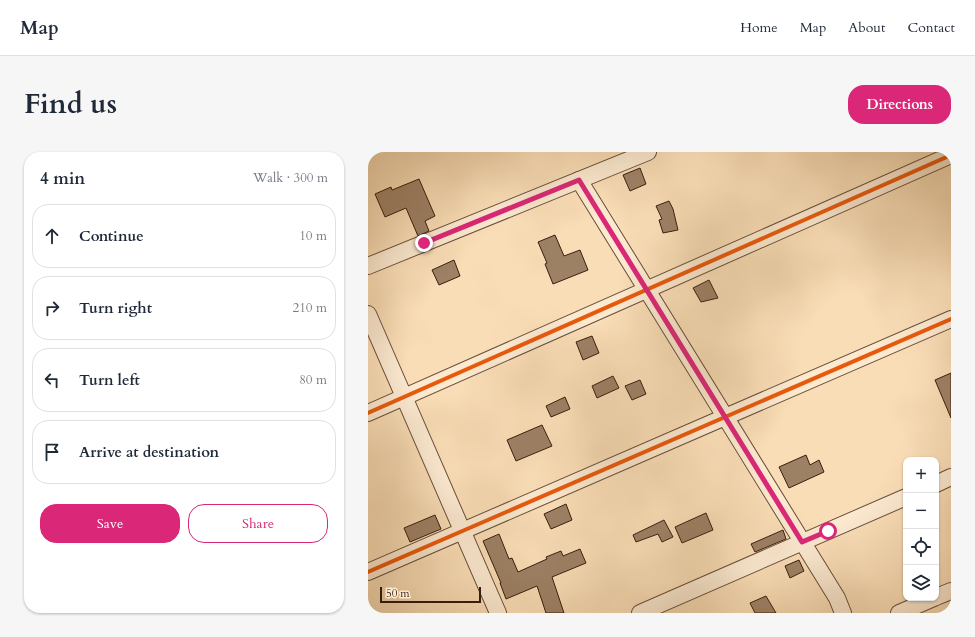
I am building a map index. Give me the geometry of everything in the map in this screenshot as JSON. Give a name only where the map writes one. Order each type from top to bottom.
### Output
[{"type":"street","points":[[368,266],[648,152]]},
{"type":"street","points":[[368,413],[951,155]]},
{"type":"street","points":[[579,180],[837,598],[843,613]]},
{"type":"street","points":[[368,314],[498,613]]},
{"type":"street","points":[[368,572],[951,319]]},
{"type":"street","points":[[939,483],[951,477]]},
{"type":"street","points":[[640,613],[903,498]]},
{"type":"street","points":[[939,596],[951,590]]},
{"type":"street","points":[[899,613],[928,601]]},
{"type":"building","points":[[640,168],[646,184],[630,191],[623,175]]},
{"type":"building","points":[[419,179],[435,216],[425,221],[429,231],[418,236],[406,208],[385,217],[375,194],[391,187],[392,190]]},
{"type":"building","points":[[669,201],[673,209],[678,230],[663,233],[659,220],[662,219],[656,206]]},
{"type":"building","points":[[555,235],[564,256],[580,250],[588,270],[553,284],[545,264],[547,263],[538,242]]},
{"type":"building","points":[[454,260],[460,276],[439,285],[432,270]]},
{"type":"building","points":[[709,280],[718,298],[701,302],[693,288]]},
{"type":"building","points":[[592,336],[599,353],[583,360],[576,342]]},
{"type":"building","points":[[951,373],[951,418],[935,380]]},
{"type":"building","points":[[613,376],[619,388],[597,398],[592,386]]},
{"type":"building","points":[[640,380],[646,394],[632,400],[625,386]]},
{"type":"building","points":[[565,397],[570,409],[551,417],[546,406]]},
{"type":"building","points":[[542,425],[552,446],[516,461],[507,440]]},
{"type":"building","points":[[806,455],[810,465],[819,460],[824,472],[789,488],[779,467]]},
{"type":"building","points":[[566,504],[572,520],[551,529],[544,514]]},
{"type":"building","points":[[706,513],[713,530],[682,543],[675,527]]},
{"type":"building","points":[[435,515],[441,529],[410,542],[404,528]]},
{"type":"building","points":[[664,520],[673,537],[662,542],[658,534],[636,542],[633,535]]},
{"type":"building","points":[[783,530],[786,539],[755,552],[751,544]]},
{"type":"building","points":[[499,534],[509,559],[512,558],[518,572],[561,551],[563,556],[580,549],[586,563],[552,577],[564,613],[546,613],[537,586],[506,599],[501,583],[483,541]]},
{"type":"building","points":[[799,560],[804,571],[790,578],[785,566]]},
{"type":"building","points":[[766,596],[776,613],[755,613],[750,603]]},
{"type":"cycle path","points":[[368,413],[951,155]]},
{"type":"cycle path","points":[[368,572],[951,319]]},
{"type":"route","points":[[424,243],[579,180],[802,542],[828,531]]}]
